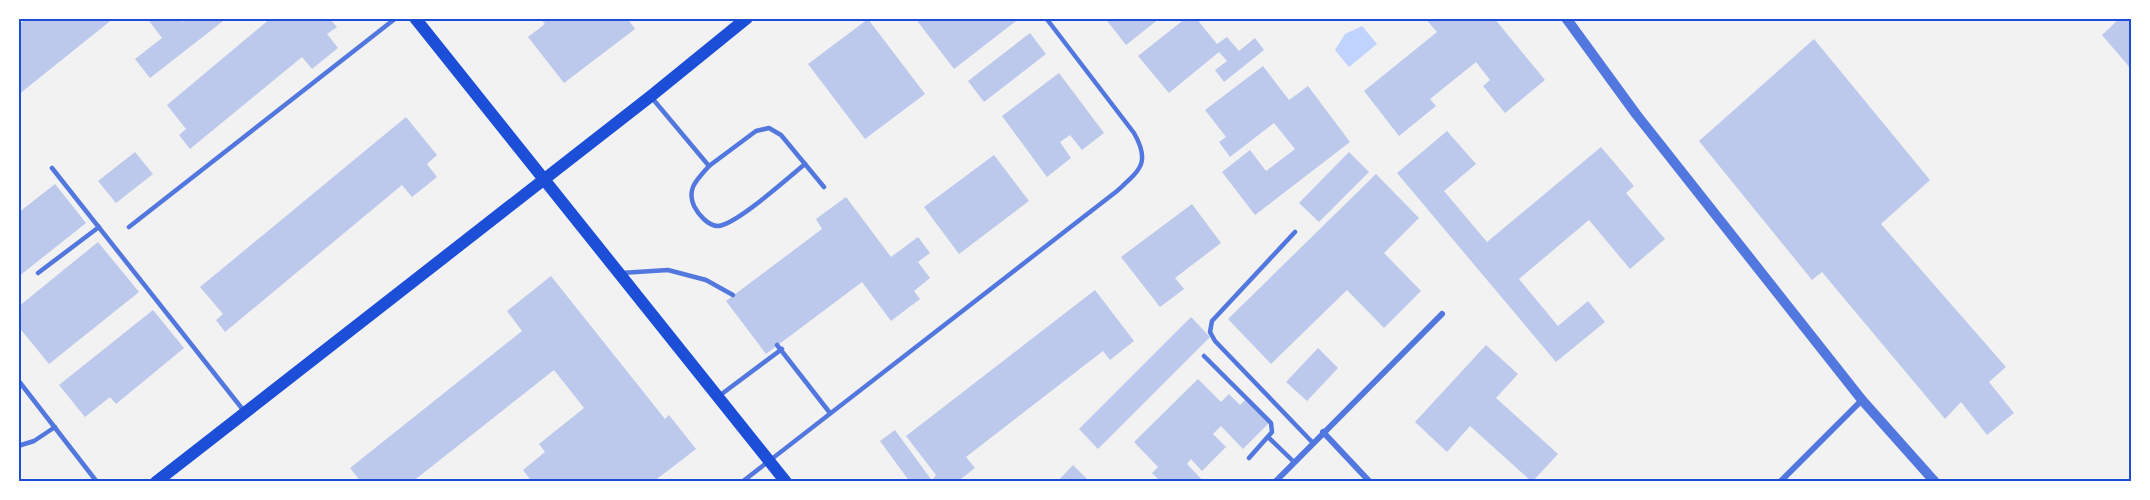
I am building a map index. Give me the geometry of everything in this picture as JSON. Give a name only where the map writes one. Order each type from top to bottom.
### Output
[{"type":"main road","points":[[415,18],[786,482]]},
{"type":"main road","points":[[156,482],[651,96],[747,18]]},
{"type":"street","points":[[1566,18],[1644,123],[1862,400],[1935,482]]},
{"type":"street","points":[[1275,482],[1442,314]]},
{"type":"street","points":[[1779,482],[1862,400]]},
{"type":"street","points":[[1323,432],[1370,482]]},
{"type":"lane","points":[[129,228],[396,18]]},
{"type":"lane","points":[[742,482],[1117,191],[1134,175],[1142,163],[1141,145],[1134,132],[1046,18]]},
{"type":"lane","points":[[651,96],[710,166]]},
{"type":"lane","points":[[805,164],[741,215],[726,224],[716,226],[706,222],[694,207],[692,186],[710,166],[756,131],[769,128],[781,135],[805,164],[824,187]]},
{"type":"lane","points":[[52,168],[245,412]]},
{"type":"lane","points":[[38,273],[99,227]]},
{"type":"lane","points":[[1295,232],[1212,321],[1210,332],[1215,341],[1313,442]]},
{"type":"lane","points":[[619,273],[668,270],[706,280],[733,295]]},
{"type":"lane","points":[[718,397],[780,347],[830,413]]},
{"type":"lane","points":[[1204,356],[1270,423],[1272,432],[1249,458]]},
{"type":"lane","points":[[18,380],[97,482]]},
{"type":"lane","points":[[18,446],[34,441],[55,427]]},
{"type":"lane","points":[[1268,437],[1294,462]]},
{"type":"water","points":[[1362,26],[1377,44],[1349,67],[1335,50],[1345,34]]},
{"type":"building","points":[[27,18],[114,18],[18,95],[18,25]]},
{"type":"building","points":[[147,18],[178,18],[182,22],[187,18],[227,18],[150,78],[135,59],[162,38]]},
{"type":"building","points":[[271,18],[329,18],[337,27],[327,34],[338,48],[312,69],[302,57],[190,149],[179,135],[186,129],[167,105]]},
{"type":"building","points":[[540,18],[627,18],[635,29],[564,83],[528,37],[545,24]]},
{"type":"building","points":[[915,18],[1020,18],[954,69]]},
{"type":"building","points":[[1105,18],[1160,18],[1126,45]]},
{"type":"building","points":[[1186,18],[1196,18],[1217,44],[1227,37],[1239,51],[1255,38],[1264,50],[1224,82],[1215,70],[1227,61],[1219,52],[1169,93],[1138,56]]},
{"type":"building","points":[[1425,18],[1494,18],[1545,80],[1505,113],[1483,86],[1490,80],[1476,62],[1430,99],[1436,106],[1399,136],[1364,91],[1437,32]]},
{"type":"building","points":[[2120,18],[2132,18],[2132,70],[2102,35]]},
{"type":"building","points":[[868,19],[925,94],[865,139],[808,64]]},
{"type":"building","points":[[1030,33],[1046,54],[984,102],[968,81]]},
{"type":"building","points":[[1814,39],[1930,180],[1881,224],[2006,367],[1989,382],[2014,413],[1987,435],[1961,402],[1945,419],[1822,272],[1812,280],[1699,141]]},
{"type":"building","points":[[1263,66],[1289,100],[1308,86],[1350,142],[1255,215],[1222,172],[1250,150],[1266,171],[1295,149],[1274,123],[1230,157],[1219,142],[1226,137],[1205,110]]},
{"type":"building","points":[[1059,73],[1104,133],[1082,150],[1070,135],[1060,142],[1071,158],[1047,177],[1002,116]]},
{"type":"building","points":[[406,117],[437,155],[427,164],[437,177],[412,197],[402,185],[225,332],[216,320],[223,314],[200,287]]},
{"type":"building","points":[[1447,131],[1476,164],[1444,191],[1487,242],[1601,147],[1634,186],[1626,193],[1665,239],[1630,269],[1589,220],[1519,279],[1558,326],[1588,301],[1605,322],[1556,362],[1397,173]]},
{"type":"building","points":[[135,152],[153,174],[116,203],[98,181]]},
{"type":"building","points":[[1349,152],[1369,172],[1319,222],[1299,203]]},
{"type":"building","points":[[994,155],[1029,201],[959,254],[924,207]]},
{"type":"building","points":[[1376,174],[1419,218],[1384,253],[1421,291],[1384,328],[1347,290],[1271,364],[1228,319]]},
{"type":"building","points":[[55,184],[86,223],[18,277],[18,213]]},
{"type":"building","points":[[846,197],[891,257],[918,237],[930,253],[918,262],[930,278],[914,291],[920,299],[891,321],[862,282],[766,354],[726,301],[822,229],[816,219]]},
{"type":"building","points":[[1192,204],[1221,243],[1175,278],[1184,289],[1160,307],[1121,257]]},
{"type":"building","points":[[98,242],[139,292],[49,364],[18,326],[18,307]]},
{"type":"building","points":[[551,276],[665,419],[669,415],[696,449],[653,482],[532,482],[523,470],[545,452],[539,444],[584,408],[554,370],[412,482],[361,482],[350,468],[522,331],[507,311]]},
{"type":"building","points":[[1095,290],[1134,341],[1110,360],[1103,351],[966,457],[975,468],[957,482],[935,482],[933,479],[936,475],[906,436]]},
{"type":"building","points":[[153,310],[184,348],[116,404],[110,397],[85,417],[59,385]]},
{"type":"building","points":[[1191,317],[1210,337],[1098,449],[1079,429]]},
{"type":"building","points":[[1486,345],[1518,374],[1496,398],[1558,454],[1532,482],[1470,426],[1447,452],[1415,422]]},
{"type":"building","points":[[1318,348],[1338,368],[1307,401],[1286,382]]},
{"type":"building","points":[[1198,379],[1221,402],[1229,394],[1240,405],[1245,400],[1269,423],[1243,449],[1221,426],[1213,434],[1226,447],[1202,471],[1191,459],[1187,464],[1204,482],[1161,482],[1152,473],[1158,467],[1134,442]]},
{"type":"building","points":[[895,430],[933,482],[910,482],[880,441]]},
{"type":"building","points":[[1073,465],[1090,482],[1057,482]]}]
